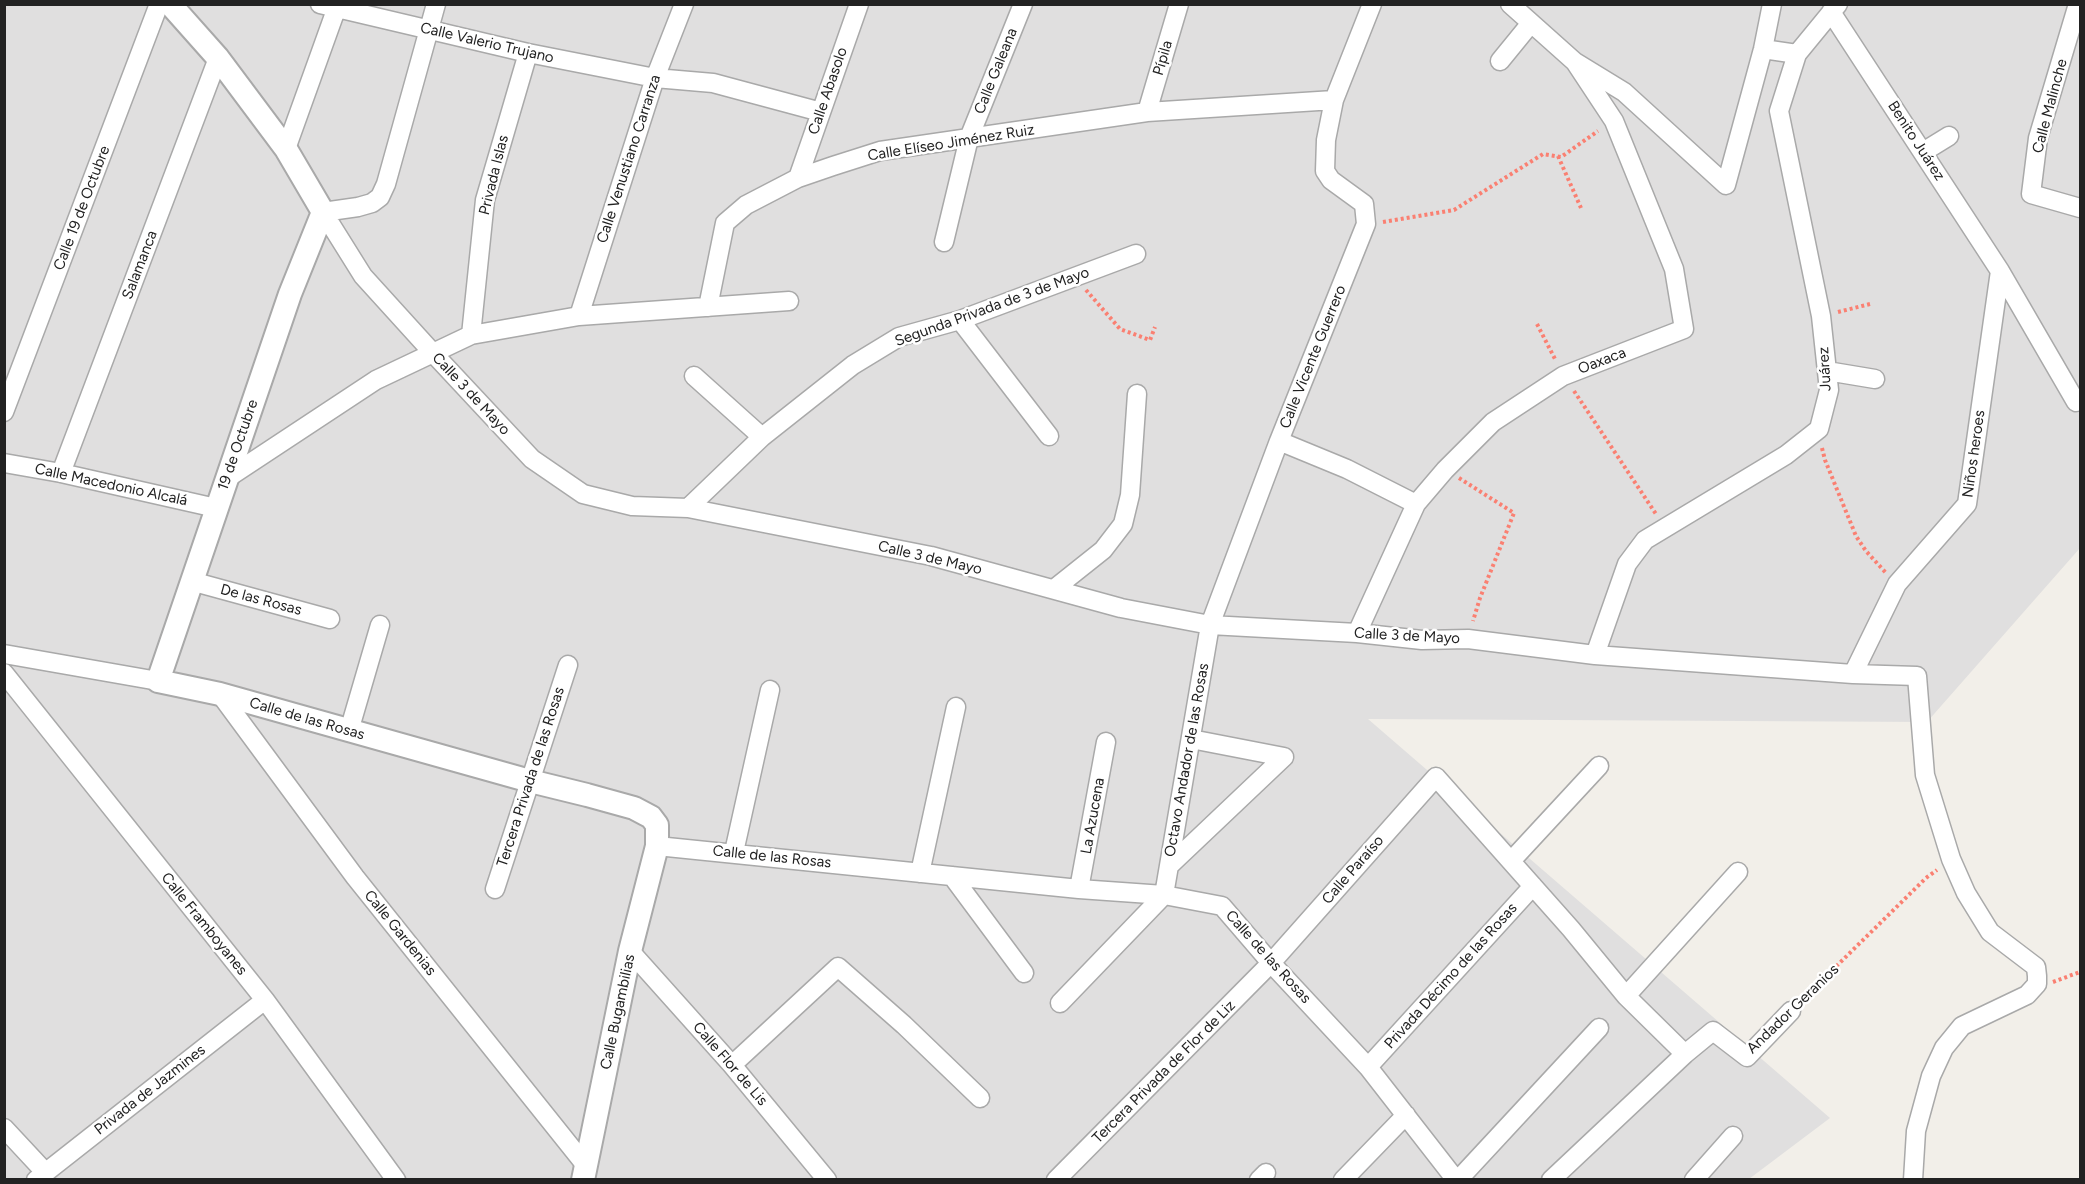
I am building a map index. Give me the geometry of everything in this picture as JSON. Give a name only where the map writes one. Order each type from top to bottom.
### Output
[{"type":"street","name":"Calle 19 de Octubre","points":[[4,412],[159,4]]},
{"type":"street","name":"Calle 3 de Mayo","points":[[170,4],[218,58],[286,149],[363,276],[532,459],[584,494],[632,506],[688,508],[931,556],[1121,608],[1210,625],[1357,633],[1422,640],[1468,639],[1595,656],[1853,674],[1917,676],[1925,775],[1951,860]]},
{"type":"street","points":[[323,212],[372,203],[380,197],[386,184],[436,4]]},
{"type":"street","name":"Calle Venustiano Carranza","points":[[579,316],[655,78],[684,4]]},
{"type":"street","name":"Calle Abasolo","points":[[798,178],[859,4]]},
{"type":"street","name":"Calle Galeana","points":[[944,242],[969,138],[1023,4]]},
{"type":"street","name":"Pípila","points":[[1147,112],[1179,4]]},
{"type":"street","points":[[1366,224],[1364,204],[1331,180],[1325,171],[1326,140],[1334,100],[1372,4]]},
{"type":"street","points":[[1510,4],[1575,62],[1624,92],[1726,185],[1772,4]]},
{"type":"street","name":"Calle Malinche","points":[[2078,4],[2038,138],[2031,194],[2080,208]]},
{"type":"street","points":[[286,149],[328,6]]},
{"type":"street","name":"Calle Valerio Trujano","points":[[328,6],[528,53],[655,78],[713,83],[821,112]]},
{"type":"street","points":[[1762,49],[1797,54],[1834,8]]},
{"type":"street","name":"Benito Juárez","points":[[1834,8],[2000,271],[2076,402]]},
{"type":"street","points":[[1500,61],[1531,23]]},
{"type":"street","name":"Privada Islas","points":[[471,335],[485,200],[528,53]]},
{"type":"street","name":"Juárez","points":[[1797,54],[1779,111],[1821,316],[1829,390],[1819,429]]},
{"type":"street","name":"Salamanca","points":[[60,473],[218,58]]},
{"type":"street","name":"Oaxaca","points":[[1357,633],[1416,504],[1445,470],[1493,422],[1563,376],[1683,329],[1674,269],[1614,121],[1575,62]]},
{"type":"street","name":"Calle Elíseo Jiménez Ruiz","points":[[708,307],[725,223],[746,205],[798,178],[880,151],[1147,112],[1334,100]]},
{"type":"street","points":[[1923,152],[1949,136]]},
{"type":"street","name":"19 de Octubre","points":[[158,681],[290,294],[323,212]]},
{"type":"street","name":"Calle Vicente Guerrero","points":[[1210,625],[1366,224]]},
{"type":"street","name":"Segunda Privada de 3 de Mayo","points":[[688,508],[762,437],[853,365],[899,338],[960,320],[1136,254]]},
{"type":"street","name":"Niños heroes","points":[[1853,674],[1897,584],[1967,504],[2000,271]]},
{"type":"street","points":[[226,479],[376,380],[471,335],[579,316],[789,301]]},
{"type":"street","points":[[960,320],[1049,436]]},
{"type":"street","points":[[1827,371],[1875,379]]},
{"type":"street","points":[[694,376],[762,437]]},
{"type":"street","points":[[1054,589],[1103,550],[1123,524],[1130,495],[1137,394]]},
{"type":"street","points":[[1595,656],[1627,564],[1645,540],[1786,455],[1819,429]]},
{"type":"street","points":[[1280,441],[1347,469],[1416,504]]},
{"type":"street","name":"Calle Macedonio Alcalá","points":[[4,463],[60,473],[216,508]]},
{"type":"street","name":"De las Rosas","points":[[191,581],[330,619]]},
{"type":"street","points":[[350,731],[380,625]]},
{"type":"street","name":"Octavo Andador de las Rosas","points":[[1164,896],[1210,625]]},
{"type":"street","name":"Calle de las Rosas","points":[[4,654],[220,694],[634,808],[651,817],[657,825],[657,846],[1164,896],[1222,906],[1271,963],[1368,1067],[1457,1179]]},
{"type":"street","name":"Tercera Privada de las Rosas","points":[[495,889],[568,665]]},
{"type":"street","name":"Calle Framboyanes","points":[[4,673],[265,1000],[396,1179]]},
{"type":"street","points":[[734,852],[770,690]]},
{"type":"street","name":"Calle Gardenias","points":[[220,694],[355,877],[585,1173]]},
{"type":"street","points":[[920,873],[956,707]]},
{"type":"street","points":[[1169,866],[1284,757],[1191,739]]},
{"type":"street","name":"La Azucena","points":[[1079,889],[1107,742]]},
{"type":"street","points":[[1599,766],[1511,861],[1626,996],[1685,1054]]},
{"type":"street","name":"Calle Paraíso","points":[[1271,963],[1436,777],[1511,861]]},
{"type":"street","name":"Calle Bugambilias","points":[[585,1173],[630,951],[657,846]]},
{"type":"street","points":[[1913,1179],[1916,1131],[1931,1076],[1944,1048],[1962,1026],[2027,995],[2037,984],[2036,967],[1990,932],[1966,893],[1951,860]]},
{"type":"street","points":[[1626,996],[1738,872]]},
{"type":"street","points":[[952,876],[1024,973]]},
{"type":"street","name":"Privada Décimo de las Rosas","points":[[1368,1067],[1533,885]]},
{"type":"street","points":[[1060,1003],[1164,896]]},
{"type":"street","name":"Calle Flor de Lis","points":[[630,951],[732,1065],[827,1179]]},
{"type":"street","name":"Tercera Privada de Flor de Liz","points":[[1056,1179],[1271,963]]},
{"type":"street","points":[[732,1065],[838,967],[904,1025],[980,1098]]},
{"type":"street","name":"Privada de Jazmines","points":[[40,1176],[265,1000]]},
{"type":"street","name":"Andador Geranios","points":[[1551,1179],[1685,1054],[1713,1031],[1747,1057],[1791,1011]]},
{"type":"street","points":[[1457,1179],[1599,1028]]},
{"type":"street","points":[[1343,1179],[1406,1115]]},
{"type":"street","points":[[4,1128],[40,1176]]},
{"type":"street","points":[[1694,1179],[1733,1136]]},
{"type":"path","points":[[1366,224],[1454,210],[1543,154],[1561,157],[1614,121]]},
{"type":"path","points":[[1558,156],[1581,208]]},
{"type":"path","points":[[1076,278],[1120,329],[1150,340],[1155,327]]},
{"type":"path","points":[[1821,316],[1870,304]]},
{"type":"path","points":[[1538,324],[1563,376],[1665,528]]},
{"type":"path","points":[[1819,429],[1824,460],[1856,536],[1866,551],[1897,584]]},
{"type":"path","points":[[1445,470],[1514,513],[1480,598],[1468,639]]},
{"type":"path","name":"Andador Geranios","points":[[1791,1011],[1926,878],[1951,860]]},
{"type":"path","points":[[2037,984],[2048,984],[2080,972]]},
{"type":"shaded area","points":[[5,5],[2080,5],[2080,548],[1927,722],[1368,719],[1830,1118],[1749,1179],[5,1180]]}]
